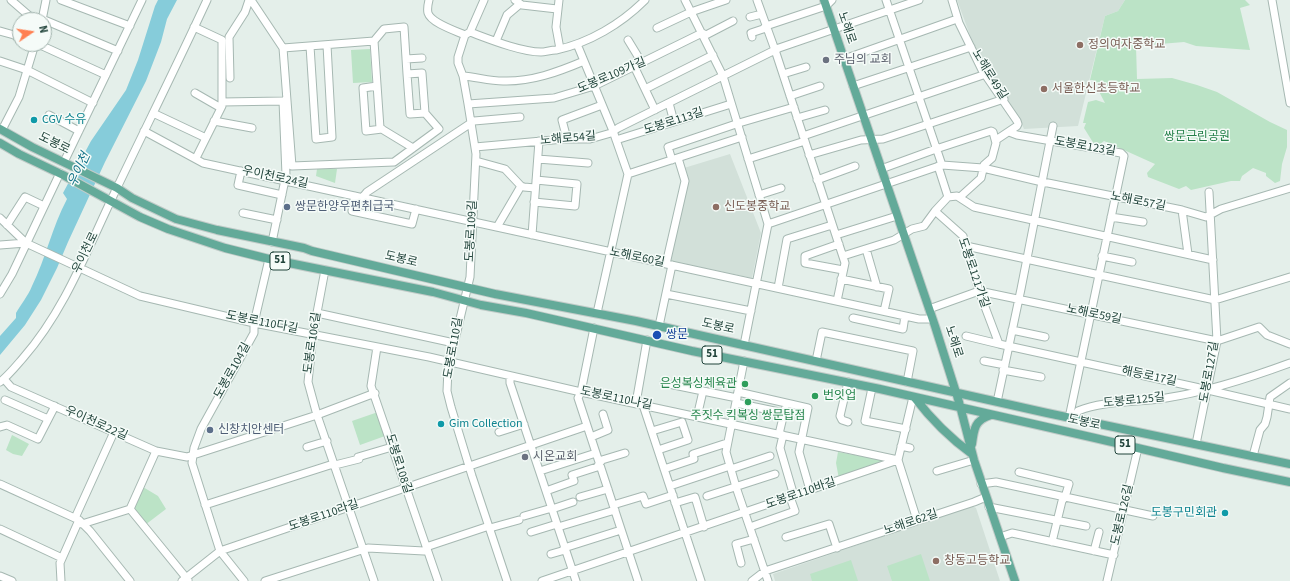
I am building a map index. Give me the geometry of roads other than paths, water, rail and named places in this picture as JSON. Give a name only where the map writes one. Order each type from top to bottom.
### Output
[{"type":"main road","name":"노해로","points":[[827,2],[834,29],[929,309],[989,507],[1015,581]]},
{"type":"main road","name":"도봉로","points":[[1,129],[32,147],[113,186],[132,198],[176,219],[217,230],[304,248],[369,265],[495,294],[659,326],[996,402],[1290,464]]},
{"type":"main road","name":"도봉로","points":[[0,143],[19,154],[62,174]]},
{"type":"main road","name":"51","points":[[62,174],[108,200]]},
{"type":"main road","name":"도봉로","points":[[108,200],[140,217],[168,229],[225,248],[268,259],[412,288],[744,361],[848,382],[1290,482]]},
{"type":"main road","points":[[914,397],[927,414],[959,444],[972,453],[974,431],[978,422],[984,417],[992,415]]},
{"type":"street","points":[[10,0],[24,12]]},
{"type":"street","points":[[43,12],[46,0]]},
{"type":"street","points":[[61,0],[130,26]]},
{"type":"street","points":[[66,163],[79,132],[142,0]]},
{"type":"street","name":"우이천로","points":[[2,380],[29,352],[49,325],[79,269],[113,186],[144,131],[208,0]]},
{"type":"street","points":[[250,0],[283,48],[292,166],[394,162],[439,129],[425,113],[422,73],[407,74]]},
{"type":"street","points":[[230,78],[229,37],[245,12],[250,0]]},
{"type":"street","points":[[429,0],[428,10],[430,16],[434,20],[468,33],[542,52],[577,44],[614,26],[645,0]]},
{"type":"street","name":"도봉로109길","points":[[464,300],[470,276],[476,161],[468,104],[458,57],[484,0]]},
{"type":"street","points":[[559,0],[556,27],[560,49]]},
{"type":"street","points":[[685,0],[723,76],[768,224],[744,345]]},
{"type":"street","points":[[657,28],[691,12],[726,0]]},
{"type":"street","points":[[756,0],[775,50],[845,263],[837,301]]},
{"type":"street","points":[[886,0],[936,149],[948,197]]},
{"type":"street","name":"노해로54길","points":[[475,146],[567,139],[590,139],[611,133],[618,128],[779,48],[845,24],[919,0]]},
{"type":"street","name":"노해로49길","points":[[952,0],[958,19],[971,47],[986,74],[1018,120],[1017,126],[1009,132]]},
{"type":"street","points":[[1272,0],[1288,79],[1290,103]]},
{"type":"street","points":[[496,41],[507,15],[517,2],[558,9]]},
{"type":"street","name":"노해로","points":[[752,37],[751,33],[763,29],[766,26],[827,2]]},
{"type":"street","points":[[750,17],[762,14]]},
{"type":"street","name":"노해로","points":[[844,59],[958,19]]},
{"type":"street","name":"도봉로109가길","points":[[468,104],[554,98],[594,86],[702,33],[706,35],[733,21]]},
{"type":"street","points":[[52,23],[118,51]]},
{"type":"street","points":[[194,27],[222,40],[221,105],[196,158]]},
{"type":"street","points":[[413,148],[380,128],[374,41],[384,28],[404,27],[410,114],[425,113]]},
{"type":"street","points":[[0,31],[12,34]]},
{"type":"street","points":[[628,40],[638,65],[645,89],[655,110]]},
{"type":"street","points":[[283,48],[374,41]]},
{"type":"street","points":[[577,44],[613,131],[628,174],[597,313]]},
{"type":"street","points":[[310,46],[316,139],[332,137],[327,45]]},
{"type":"street","points":[[853,86],[971,47]]},
{"type":"street","points":[[1,129],[19,97],[33,52]]},
{"type":"street","points":[[52,52],[106,75]]},
{"type":"street","points":[[645,89],[713,55]]},
{"type":"street","points":[[406,59],[422,58]]},
{"type":"street","points":[[0,61],[27,70],[93,104]]},
{"type":"street","points":[[463,76],[501,81],[515,81],[536,78],[584,61]]},
{"type":"street","points":[[783,74],[806,67]]},
{"type":"street","points":[[748,158],[863,116],[986,74]]},
{"type":"street","points":[[377,86],[363,88],[366,130],[382,129]]},
{"type":"street","points":[[790,96],[820,86]]},
{"type":"street","points":[[195,93],[221,105],[283,101],[285,181],[272,242]]},
{"type":"street","points":[[810,155],[861,140],[883,139],[1004,99]]},
{"type":"street","points":[[668,103],[674,122]]},
{"type":"street","name":"도봉로113길","points":[[616,140],[732,104]]},
{"type":"street","points":[[567,139],[562,120],[602,105]]},
{"type":"street","points":[[659,326],[666,294],[669,265],[685,181],[668,147],[794,107]]},
{"type":"street","points":[[797,118],[825,110]]},
{"type":"street","points":[[153,113],[206,138]]},
{"type":"street","points":[[48,115],[79,132]]},
{"type":"street","points":[[416,209],[412,224],[352,211],[358,197],[474,121],[520,117]]},
{"type":"street","points":[[214,121],[252,128]]},
{"type":"street","points":[[996,402],[1019,298],[1053,126]]},
{"type":"street","name":"우이천로24길","points":[[144,131],[203,162],[472,222]]},
{"type":"street","points":[[881,169],[991,131],[993,132],[996,140],[992,158],[984,165],[981,178],[960,197]]},
{"type":"street","points":[[996,140],[1009,132]]},
{"type":"street","name":"도봉로123길","points":[[1009,132],[1017,135],[1123,154],[1080,362],[1071,418]]},
{"type":"street","points":[[628,174],[742,137]]},
{"type":"street","points":[[532,234],[539,141]]},
{"type":"street","points":[[538,159],[588,163]]},
{"type":"street","points":[[476,161],[504,169],[521,186],[535,188]]},
{"type":"street","points":[[817,180],[855,166]]},
{"type":"street","name":"노해로57길","points":[[886,183],[940,166],[983,168],[1042,182],[1182,210],[1206,217],[1210,216]]},
{"type":"street","points":[[241,171],[238,185],[282,195]]},
{"type":"street","points":[[0,294],[28,244],[44,206],[62,174]]},
{"type":"street","points":[[534,202],[575,206],[577,184],[536,180]]},
{"type":"street","points":[[768,224],[772,221],[826,205],[886,183]]},
{"type":"street","points":[[497,227],[521,186]]},
{"type":"street","points":[[759,195],[781,188]]},
{"type":"street","points":[[1210,216],[1221,209],[1290,188]]},
{"type":"street","name":"도봉로127길","points":[[1196,444],[1217,341],[1209,192]]},
{"type":"street","points":[[842,256],[894,240],[912,229],[924,226],[948,197],[954,196],[960,197],[974,207],[1213,260]]},
{"type":"street","points":[[7,225],[25,197],[44,206]]},
{"type":"street","points":[[1182,210],[1188,254]]},
{"type":"street","name":"도봉로121가길","points":[[935,211],[963,236],[979,291],[999,344]]},
{"type":"street","points":[[243,213],[277,220]]},
{"type":"street","points":[[836,235],[897,216]]},
{"type":"street","points":[[1111,217],[1143,222]]},
{"type":"street","points":[[0,218],[28,244]]},
{"type":"street","name":"노해로60길","points":[[472,222],[919,319],[932,319]]},
{"type":"street","points":[[778,288],[787,239],[832,225]]},
{"type":"street","points":[[0,245],[28,244]]},
{"type":"street","name":"도봉로110다길","points":[[28,244],[140,296],[254,323],[377,346],[450,363]]},
{"type":"street","points":[[838,244],[805,256],[805,263],[843,270]]},
{"type":"street","points":[[966,246],[1214,300],[1290,277]]},
{"type":"street","points":[[866,249],[877,287]]},
{"type":"street","points":[[1102,256],[1132,262]]},
{"type":"street","name":"도봉로104길","points":[[244,581],[220,551],[192,463],[194,448],[201,429],[254,333],[254,323],[268,259]]},
{"type":"street","name":"도봉로106길","points":[[325,270],[313,334],[308,382],[317,415],[350,507],[374,581]]},
{"type":"street","points":[[841,279],[889,289],[884,311]]},
{"type":"street","name":"노해로59길","points":[[929,309],[979,291],[1019,298],[1217,341]]},
{"type":"street","points":[[666,294],[751,311]]},
{"type":"street","name":"도봉로110길","points":[[464,300],[447,381],[449,399],[469,466],[508,581]]},
{"type":"street","points":[[317,314],[454,343]]},
{"type":"street","points":[[853,318],[903,329],[905,316]]},
{"type":"street","points":[[1217,341],[1259,327],[1267,335],[1290,344]]},
{"type":"street","points":[[594,328],[581,392],[578,398],[638,581]]},
{"type":"street","points":[[1012,330],[1044,337]]},
{"type":"street","points":[[816,361],[822,332],[913,351],[906,382]]},
{"type":"street","points":[[966,336],[1008,346]]},
{"type":"street","points":[[636,403],[647,340]]},
{"type":"street","name":"도봉로108길","points":[[377,346],[371,386],[375,393],[426,549],[438,581]]},
{"type":"street","name":"해등로17길","points":[[1008,346],[1290,409]]},
{"type":"street","points":[[744,361],[726,452],[736,487],[768,581]]},
{"type":"street","points":[[984,361],[1041,377]]},
{"type":"street","name":"도봉로110나길","points":[[450,363],[898,460]]},
{"type":"street","name":"도봉로125길","points":[[1071,418],[1078,411],[1095,406],[1164,398],[1207,390],[1290,363]]},
{"type":"street","points":[[510,376],[510,383],[576,581]]},
{"type":"street","name":"우이천로22길","points":[[2,380],[11,387],[156,451],[187,457],[193,456]]},
{"type":"street","points":[[664,382],[737,398],[786,403],[808,408],[799,452],[810,490]]},
{"type":"street","points":[[848,382],[840,416],[842,420],[848,422]]},
{"type":"street","points":[[1253,456],[1260,430],[1265,424],[1270,397],[1290,383]]},
{"type":"street","points":[[872,388],[865,421],[906,429]]},
{"type":"street","points":[[697,417],[703,391]]},
{"type":"street","points":[[193,456],[317,415],[375,393]]},
{"type":"street","points":[[914,397],[898,460],[917,520]]},
{"type":"street","points":[[737,398],[784,413]]},
{"type":"street","points":[[5,400],[48,419]]},
{"type":"street","points":[[750,527],[795,512],[780,448],[786,403]]},
{"type":"street","points":[[644,405],[701,581]]},
{"type":"street","points":[[0,427],[7,425],[38,439],[55,406]]},
{"type":"street","points":[[591,437],[608,430],[603,414]]},
{"type":"street","points":[[652,431],[682,422],[688,440],[658,450]]},
{"type":"street","points":[[499,432],[524,424]]},
{"type":"street","points":[[469,466],[587,426]]},
{"type":"street","points":[[62,581],[60,563],[79,521],[114,432]]},
{"type":"street","points":[[307,447],[327,442]]},
{"type":"street","points":[[664,469],[694,459],[693,454],[727,443]]},
{"type":"street","points":[[901,446],[910,448]]},
{"type":"street","points":[[205,506],[330,465],[359,459],[358,456],[392,447]]},
{"type":"street","name":"도봉로126길","points":[[1108,581],[1138,448]]},
{"type":"street","points":[[79,521],[130,509],[156,451]]},
{"type":"street","points":[[540,471],[596,453]]},
{"type":"street","points":[[546,491],[574,481],[572,475],[597,467],[602,460],[625,453]]},
{"type":"street","points":[[937,471],[972,453]]},
{"type":"street","points":[[670,486],[770,456]]},
{"type":"street","name":"도봉로110바길","points":[[542,581],[898,460]]},
{"type":"street","name":"도봉로110라길","points":[[130,509],[185,580],[220,551],[469,466]]},
{"type":"street","points":[[1019,472],[1069,484],[1065,497],[1062,501],[1052,542]]},
{"type":"street","points":[[706,496],[775,474]]},
{"type":"street","points":[[982,484],[996,482],[1153,516]]},
{"type":"street","points":[[0,484],[79,521],[130,581]]},
{"type":"street","points":[[580,497],[608,489]]},
{"type":"street","points":[[531,532],[614,507],[642,496],[646,504],[673,495]]},
{"type":"street","points":[[675,503],[694,497],[704,526]]},
{"type":"street","name":"노해로62길","points":[[752,581],[765,571],[986,497]]},
{"type":"street","points":[[265,581],[368,548],[424,551],[429,546],[573,502]]},
{"type":"street","points":[[989,507],[1086,526]]},
{"type":"street","points":[[786,537],[829,524],[836,548]]},
{"type":"street","points":[[0,529],[62,558]]},
{"type":"street","points":[[550,554],[621,530]]},
{"type":"street","points":[[1094,551],[1099,532]]},
{"type":"street","points":[[1000,537],[1012,533],[1114,555]]},
{"type":"street","points":[[741,563],[736,544],[754,539]]},
{"type":"street","points":[[0,576],[12,581]]},
{"type":"water","name":"우이천","points":[[158,0],[177,0],[167,19],[161,42],[146,81],[105,162],[41,300],[25,325],[0,355],[0,336],[16,318],[16,313],[29,293],[37,275],[57,220],[67,199],[63,193],[91,141],[126,90],[138,60]]},
{"type":"place","name":"정의여자중학교","points":[[1080,45]]},
{"type":"place","name":"주님의 교회","points":[[826,60]]},
{"type":"place","name":"서울한신초등학교","points":[[1044,89]]},
{"type":"place","name":"CGV 수유","points":[[34,120]]},
{"type":"place","name":"쌍문한양우편취급국","points":[[287,207]]},
{"type":"place","name":"신도봉중학교","points":[[716,207]]},
{"type":"place","name":"쌍문","points":[[657,335]]},
{"type":"place","name":"은성복싱체육관","points":[[745,384]]},
{"type":"place","name":"번잇업","points":[[815,396]]},
{"type":"place","name":"주짓수 킥복싱 쌍문탑점","points":[[748,402]]},
{"type":"place","name":"Gim Collection","points":[[441,424]]},
{"type":"place","name":"신창치안센터","points":[[210,430]]},
{"type":"place","name":"시온교회","points":[[525,457]]},
{"type":"place","name":"도봉구민회관","points":[[1225,513]]},
{"type":"place","name":"창동고등학교","points":[[936,561]]},
{"type":"park label","name":"쌍문근린공원","points":[[1197,137]]}]
